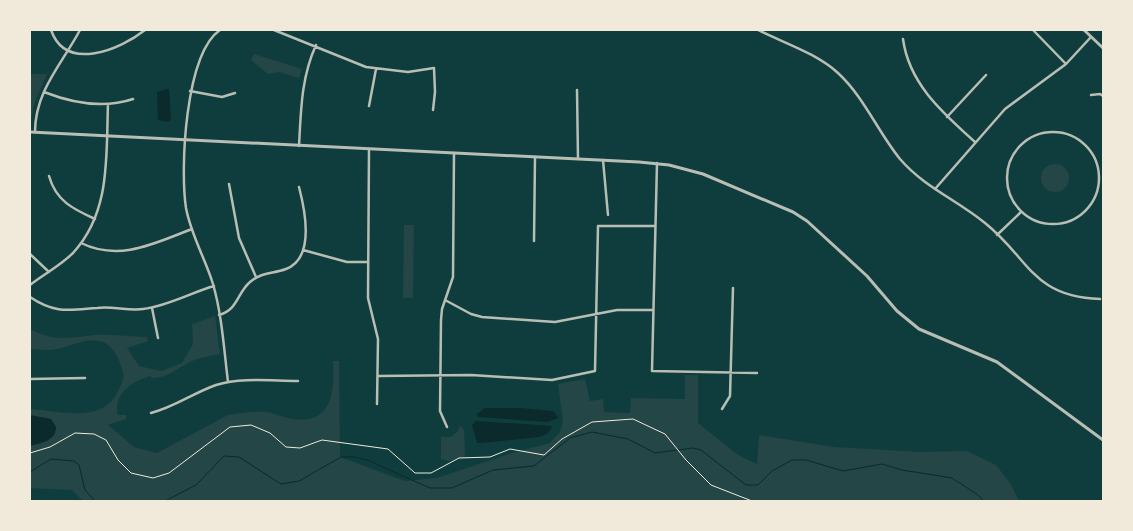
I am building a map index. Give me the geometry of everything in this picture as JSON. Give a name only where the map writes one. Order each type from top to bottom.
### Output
[{"type":"street","points":[[52,30],[58,41],[68,50],[78,55],[91,55],[130,40],[145,30]]},
{"type":"street","points":[[80,30],[54,70],[44,92],[32,132],[658,163],[703,174],[800,216],[867,276],[898,311],[914,325],[930,334],[997,362],[1103,440]]},
{"type":"street","points":[[220,30],[204,48],[190,91],[186,140],[185,198],[192,229],[214,286],[228,382]]},
{"type":"street","points":[[274,30],[316,45],[354,63],[376,69],[415,72],[434,68],[435,92],[433,110]]},
{"type":"street","points":[[758,30],[818,59],[837,72],[852,89],[899,158],[918,177],[975,216],[997,235],[1030,272],[1049,286],[1071,295],[1100,298]]},
{"type":"street","points":[[1033,30],[1066,64]]},
{"type":"street","points":[[1084,30],[1103,48]]},
{"type":"street","points":[[935,189],[975,142],[1013,102],[1066,64],[1091,37]]},
{"type":"street","points":[[903,39],[905,56],[932,102],[975,142]]},
{"type":"street","points":[[299,146],[302,90],[316,45]]},
{"type":"street","points":[[369,106],[376,69]]},
{"type":"street","points":[[948,117],[986,75]]},
{"type":"street","points":[[577,90],[578,159]]},
{"type":"street","points":[[190,91],[222,97],[235,93]]},
{"type":"street","points":[[44,92],[74,102],[108,104],[133,99]]},
{"type":"street","points":[[1091,95],[1100,94],[1103,96]]},
{"type":"street","points":[[30,285],[65,261],[81,243],[95,219],[104,185],[108,104]]},
{"type":"street","points":[[1052,132],[1072,135],[1085,144],[1096,159],[1100,172],[1098,193],[1090,208],[1073,220],[1054,225],[1033,220],[1021,212],[1012,200],[1007,179],[1011,159],[1022,144],[1037,134],[1052,132]]},
{"type":"street","points":[[369,149],[368,301],[378,339],[377,404]]},
{"type":"street","points":[[447,427],[440,411],[441,320],[453,277],[454,153]]},
{"type":"street","points":[[534,241],[535,157]]},
{"type":"street","points":[[603,160],[608,215]]},
{"type":"street","points":[[658,163],[652,371],[757,373]]},
{"type":"street","points":[[49,176],[55,191],[63,202],[95,219]]},
{"type":"street","points":[[229,184],[239,238],[256,277]]},
{"type":"street","points":[[219,315],[234,307],[246,286],[256,277],[289,267],[298,260],[303,250],[305,224],[299,187]]},
{"type":"street","points":[[997,235],[1021,212]]},
{"type":"street","points":[[378,376],[471,375],[552,380],[569,378],[595,371],[598,226],[655,226]]},
{"type":"street","points":[[81,243],[97,249],[133,250],[152,246],[192,229]]},
{"type":"street","points":[[303,250],[347,262],[367,262]]},
{"type":"street","points":[[30,254],[49,272]]},
{"type":"street","points":[[30,297],[46,306],[62,311],[106,307],[131,310],[152,308],[214,286]]},
{"type":"street","points":[[722,409],[730,396],[733,288]]},
{"type":"street","points":[[446,300],[472,314],[482,317],[555,322],[627,308],[653,310]]},
{"type":"street","points":[[152,308],[158,338]]},
{"type":"street","points":[[30,379],[84,378]]},
{"type":"street","points":[[152,413],[174,406],[208,388],[228,382],[298,381]]},
{"type":"path","points":[[30,453],[50,447],[75,433],[94,434],[106,440],[118,460],[131,473],[153,478],[176,469],[230,427],[251,425],[270,433],[286,447],[300,448],[322,440],[388,449],[415,473],[431,473],[459,458],[490,457],[510,449],[544,455],[562,439],[592,422],[633,419],[643,422],[671,440],[711,485],[752,501]]},
{"type":"path","points":[[906,501],[914,501]]},
{"type":"shaded area","points":[[254,54],[302,69],[299,78],[279,72],[268,74],[251,60]]},
{"type":"shaded area","points":[[30,74],[47,74],[34,104],[30,126]]},
{"type":"shaded area","points":[[169,89],[171,120],[167,122],[158,120],[157,92]]},
{"type":"shaded area","points":[[1055,164],[1065,168],[1069,178],[1065,188],[1055,192],[1045,188],[1041,178],[1045,168]]},
{"type":"shaded area","points":[[404,225],[414,225],[413,298],[403,298]]},
{"type":"shaded area","points":[[215,316],[220,354],[192,361],[162,377],[151,378],[151,376],[144,378],[131,385],[121,395],[118,401],[118,415],[126,415],[126,419],[108,425],[134,447],[157,453],[228,415],[262,412],[293,419],[316,417],[328,404],[332,394],[333,361],[339,361],[340,457],[405,481],[437,478],[512,453],[550,443],[560,432],[563,421],[558,384],[585,379],[590,401],[603,399],[604,412],[630,413],[631,398],[685,399],[685,375],[698,375],[698,423],[738,455],[757,464],[759,435],[834,447],[920,452],[967,451],[996,465],[1010,483],[1019,501],[83,501],[72,490],[30,488],[30,409],[67,413],[92,412],[103,408],[112,400],[124,376],[117,356],[112,348],[105,343],[93,340],[54,350],[30,349],[30,329],[47,336],[62,338],[95,335],[147,337],[148,341],[127,348],[139,366],[161,371],[182,363],[193,344],[192,324]]},
{"type":"shaded area","points":[[485,408],[520,408],[553,411],[559,418],[547,422],[478,417],[477,414]]},
{"type":"shaded area","points":[[30,415],[51,419],[56,427],[51,438],[30,446]]},
{"type":"shaded area","points":[[476,421],[553,426],[547,434],[539,437],[477,443],[472,425]]},
{"type":"shaded area","points":[[460,426],[464,430],[465,457],[448,461],[441,459],[441,437],[451,437],[458,431]]},
{"type":"waterway","points":[[165,501],[196,485],[224,456],[239,457],[281,484],[299,481],[341,457],[354,457],[367,460],[430,488],[452,488],[493,470],[534,466],[570,438],[592,432],[628,439],[655,453],[693,448],[701,450],[746,485],[758,485],[772,471],[792,460],[806,460],[843,471],[882,464],[902,470],[952,478],[984,501]]},
{"type":"waterway","points":[[30,472],[51,459],[74,461],[79,465],[85,490],[95,501]]}]
